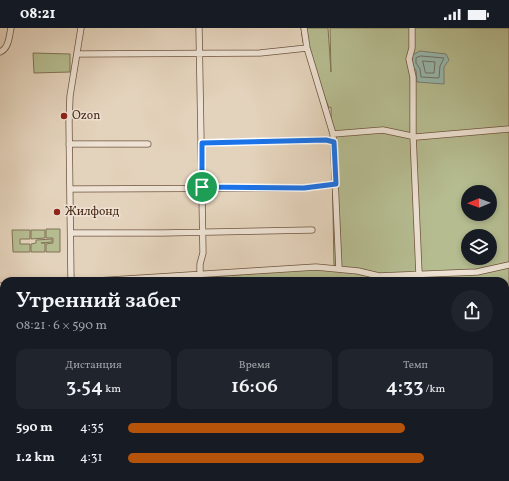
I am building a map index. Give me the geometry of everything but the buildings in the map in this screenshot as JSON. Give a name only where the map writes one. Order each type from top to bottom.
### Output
[{"type":"street","points":[[0,52],[5,50],[8,44],[11,28]]},
{"type":"street","points":[[71,277],[69,144],[70,96],[81,28]]},
{"type":"street","points":[[199,28],[198,52],[202,143],[202,232],[200,275]]},
{"type":"street","points":[[304,28],[307,48],[333,134],[339,269]]},
{"type":"street","points":[[412,28],[412,48],[409,59],[413,77],[413,136],[419,274]]},
{"type":"street","points":[[77,54],[198,52],[260,53],[307,48]]},
{"type":"street","points":[[333,134],[383,130],[413,136],[509,129]]},
{"type":"street","points":[[202,143],[326,140],[334,142]]},
{"type":"street","points":[[69,144],[148,144]]},
{"type":"street","points":[[70,189],[202,187],[304,188],[336,184]]},
{"type":"street","points":[[70,233],[312,230]]},
{"type":"street","points":[[165,277],[316,267],[358,271],[379,276],[477,272],[509,265]]},
{"type":"green space","points":[[301,28],[328,28],[331,72],[330,28],[509,28],[509,277],[212,277],[334,267],[331,107],[329,108],[303,42]]},
{"type":"green space","points":[[33,53],[70,54],[70,72],[34,73]]},
{"type":"green space","points":[[46,229],[60,229],[60,252],[46,252],[46,244],[53,243],[53,238],[46,238]]},
{"type":"green space","points":[[12,230],[30,230],[30,239],[20,239],[20,244],[30,244],[30,252],[13,252]]},
{"type":"green space","points":[[31,230],[45,230],[45,238],[31,239]]},
{"type":"green space","points":[[52,239],[52,242],[41,243],[45,243],[45,252],[31,252],[31,244],[36,243],[36,240]]},
{"type":"water","points":[[420,51],[446,54],[449,60],[444,67],[444,84],[417,82],[416,70],[412,66],[412,55]]},
{"type":"place","name":"Ozon","points":[[64,116]]},
{"type":"place","name":"Жилфонд","points":[[57,212]]},
{"type":"route","points":[[326,140],[334,142],[336,184],[304,188],[202,187],[202,143],[326,140]]}]
